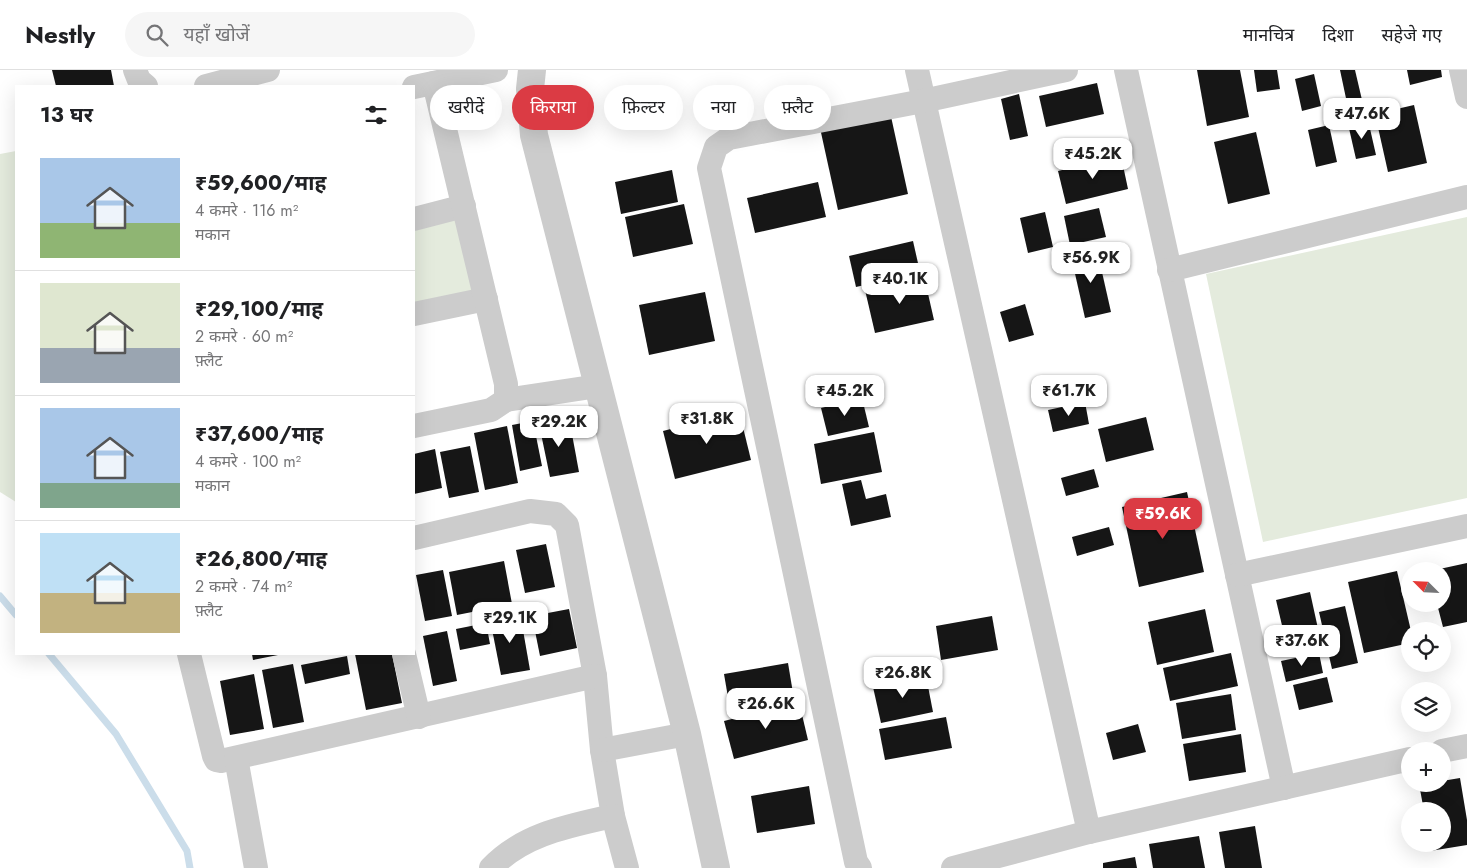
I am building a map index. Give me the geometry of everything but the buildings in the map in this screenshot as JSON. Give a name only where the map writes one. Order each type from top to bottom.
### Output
[{"type":"street","points":[[135,70],[139,80],[145,85]]},
{"type":"street","points":[[210,85],[268,70]]},
{"type":"street","points":[[496,70],[424,85],[464,206],[506,384],[506,400]]},
{"type":"street","points":[[532,70],[530,89],[534,135],[687,734],[716,868]]},
{"type":"street","points":[[917,70],[1089,832]]},
{"type":"street","points":[[860,868],[856,862],[709,168],[716,147],[729,138],[924,101],[1066,70]]},
{"type":"street","points":[[1126,70],[1284,788]]},
{"type":"street","points":[[1461,70],[1467,97]]},
{"type":"street","points":[[1169,270],[1467,197]]},
{"type":"street","points":[[415,219],[464,206]]},
{"type":"street","points":[[415,314],[486,299]]},
{"type":"street","points":[[415,426],[491,410],[506,400],[598,386]]},
{"type":"street","points":[[415,538],[530,511],[556,514],[567,525],[595,676],[602,750],[613,816],[627,868]]},
{"type":"street","points":[[1237,575],[1467,526]]},
{"type":"street","points":[[189,655],[216,760],[236,758],[595,676]]},
{"type":"street","points":[[404,655],[419,717]]},
{"type":"street","points":[[602,750],[687,734]]},
{"type":"street","points":[[1451,749],[1467,746]]},
{"type":"street","points":[[236,758],[256,868]]},
{"type":"street","points":[[952,868],[1089,832],[1401,761]]},
{"type":"street","points":[[491,868],[515,848],[539,835],[613,816]]},
{"type":"shaded area","points":[[15,151],[15,501],[0,492],[0,154]]},
{"type":"shaded area","points":[[470,208],[490,296],[415,313],[415,221]]},
{"type":"shaded area","points":[[1467,217],[1467,498],[1263,542],[1206,274]]},
{"type":"waterway","points":[[0,596],[15,614]]},
{"type":"waterway","points":[[50,655],[116,734],[187,851],[190,868]]}]
